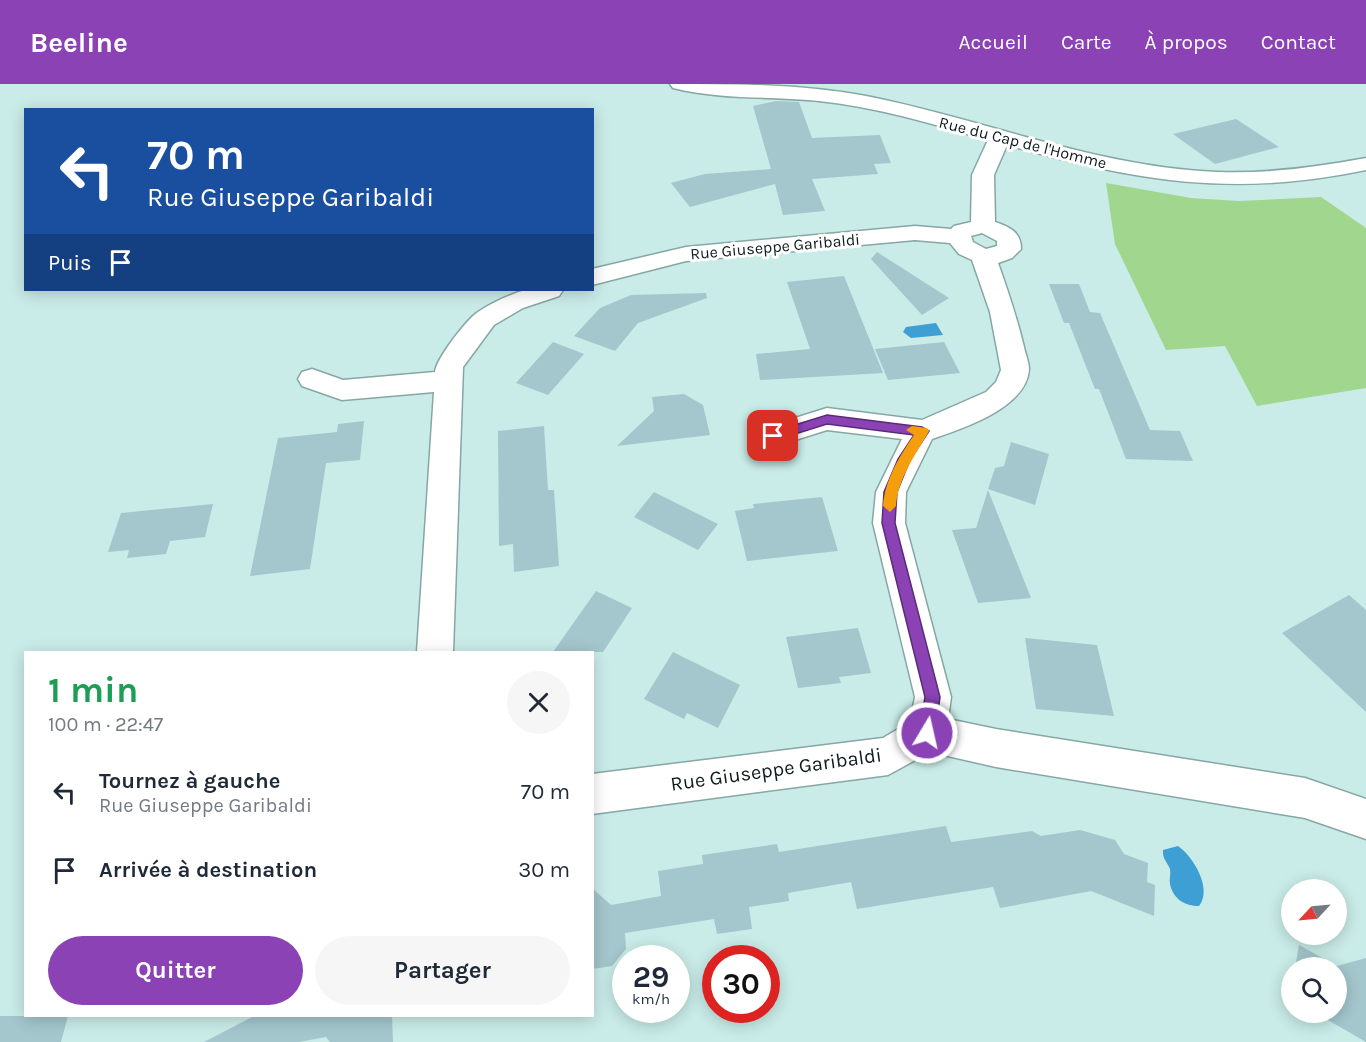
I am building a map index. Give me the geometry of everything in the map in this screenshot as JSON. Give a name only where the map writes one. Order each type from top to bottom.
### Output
[{"type":"street","name":"Rue du Cap de l'Homme","points":[[680,84],[851,100],[1128,168],[1194,177],[1261,179],[1329,172],[1366,164]]},
{"type":"street","points":[[838,84],[851,100]]},
{"type":"street","points":[[773,436],[827,419],[922,431],[950,422],[996,399],[1007,388],[1015,370],[1003,312],[975,240],[984,175],[1000,136]]},
{"type":"street","name":"Rue Giuseppe Garibaldi","points":[[594,277],[696,253],[915,233],[975,240]]},
{"type":"street","points":[[435,651],[449,365],[485,319],[514,302],[547,291]]},
{"type":"street","points":[[312,379],[342,390],[447,381]]},
{"type":"street","points":[[922,431],[905,459],[891,492],[889,523],[933,697],[927,733],[996,748],[1305,798],[1366,819]]},
{"type":"street","name":"Rue Giuseppe Garibaldi","points":[[594,794],[888,756],[927,733]]},
{"type":"green space","points":[[1106,183],[1191,198],[1239,201],[1321,197],[1366,228],[1366,388],[1257,406],[1225,346],[1166,350],[1115,244]]},
{"type":"water","points":[[936,323],[943,335],[911,338],[903,332],[906,327]]},
{"type":"water","points":[[1178,846],[1190,857],[1199,873],[1204,891],[1199,906],[1180,901],[1172,889],[1170,869],[1164,858],[1163,850]]},
{"type":"building","points":[[776,101],[799,102],[812,138],[880,135],[891,163],[874,164],[878,174],[812,179],[825,211],[783,215],[775,184],[690,207],[671,183],[705,174],[771,169],[753,106]]},
{"type":"building","points":[[1236,119],[1279,147],[1215,164],[1173,134]]},
{"type":"building","points":[[877,252],[949,298],[922,315],[871,259]]},
{"type":"building","points":[[844,276],[883,373],[760,380],[756,354],[810,349],[787,282]]},
{"type":"building","points":[[1049,284],[1079,284],[1090,312],[1100,313],[1150,430],[1180,431],[1193,461],[1126,459],[1099,389],[1095,389],[1069,323],[1064,323]]},
{"type":"building","points":[[706,293],[707,298],[638,323],[615,351],[574,336],[600,308],[631,295]]},
{"type":"building","points":[[553,342],[584,354],[548,395],[516,383]]},
{"type":"building","points":[[944,342],[960,373],[888,380],[875,349]]},
{"type":"building","points":[[684,394],[703,405],[710,435],[617,446],[654,411],[652,397]]},
{"type":"building","points":[[364,421],[360,460],[326,463],[310,569],[250,576],[278,438],[337,432],[338,424]]},
{"type":"building","points":[[544,426],[548,490],[554,490],[559,566],[514,572],[513,544],[499,546],[498,431]]},
{"type":"building","points":[[1011,442],[1049,454],[1035,505],[988,489],[995,468],[1004,466]]},
{"type":"building","points":[[988,490],[1031,598],[978,603],[952,530],[976,528]]},
{"type":"building","points":[[654,492],[718,524],[698,550],[634,517]]},
{"type":"building","points":[[822,497],[838,551],[747,561],[735,511],[754,508],[753,504]]},
{"type":"building","points":[[213,504],[205,537],[170,541],[166,554],[127,558],[129,550],[108,552],[121,513]]},
{"type":"building","points":[[596,591],[632,608],[603,652],[554,651]]},
{"type":"building","points":[[1349,595],[1366,610],[1366,712],[1282,633]]},
{"type":"building","points":[[858,628],[871,673],[839,677],[841,683],[798,688],[786,637]]},
{"type":"building","points":[[1025,638],[1097,645],[1114,716],[1036,709]]},
{"type":"building","points":[[673,652],[740,685],[718,728],[687,713],[684,719],[644,699]]},
{"type":"building","points":[[946,826],[951,842],[1032,831],[1041,836],[1080,830],[1115,840],[1124,854],[1148,863],[1147,882],[1155,885],[1154,916],[1091,891],[1000,908],[993,887],[857,909],[851,882],[788,893],[789,901],[749,907],[752,929],[717,934],[714,919],[625,933],[626,945],[612,945],[612,966],[594,969],[594,890],[611,905],[661,896],[658,871],[703,864],[702,855],[777,844],[779,852]]},
{"type":"building","points":[[1299,945],[1321,957],[1297,957]]},
{"type":"building","points":[[1366,958],[1366,1042],[1333,1023],[1347,1023],[1347,963]]},
{"type":"building","points":[[0,1016],[68,1017],[61,1042],[0,1042]]},
{"type":"building","points":[[252,1017],[392,1017],[393,1042],[330,1042],[326,1037],[299,1042],[204,1042]]},
{"type":"slow traffic","points":[[890,506],[891,492],[905,459],[922,431],[912,430]]},
{"type":"route","points":[[773,436],[827,419],[922,431],[905,459],[891,492],[889,523],[913,627],[933,697],[927,733]]}]
